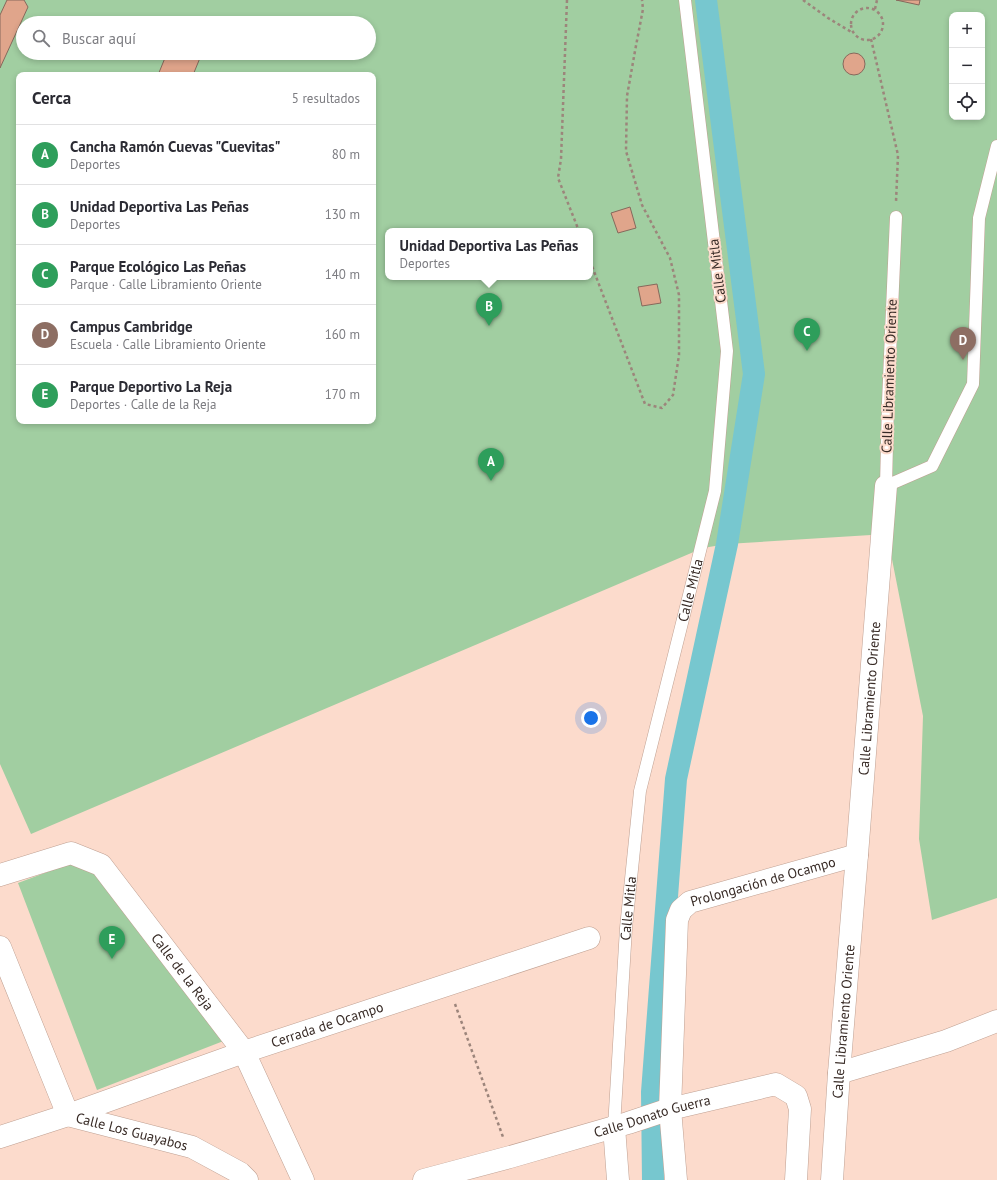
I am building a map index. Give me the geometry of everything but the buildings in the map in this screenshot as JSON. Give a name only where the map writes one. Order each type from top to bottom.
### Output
[{"type":"street","name":"Calle Libramiento Oriente","points":[[832,1180],[839,1073],[886,486]]},
{"type":"street","name":"Calle de la Reja","points":[[0,875],[71,853],[101,865],[244,1052],[303,1180]]},
{"type":"street","name":"Prolongación de Ocampo","points":[[663,1112],[677,920],[681,910],[690,902],[857,855]]},
{"type":"street","name":"Cerrada de Ocampo","points":[[0,1137],[68,1115],[244,1052],[589,938]]},
{"type":"street","name":"Calle Los Guayabos","points":[[0,947],[68,1115],[192,1147],[240,1173],[247,1180]]},
{"type":"street","points":[[839,1073],[946,1041],[997,1021]]},
{"type":"street","name":"Calle Donato Guerra","points":[[424,1180],[510,1157],[663,1112],[776,1084],[796,1096],[800,1109],[796,1180]]},
{"type":"street","points":[[663,1112],[676,1180]]},
{"type":"street","name":"Calle Mitla","points":[[618,1180],[621,1125]]},
{"type":"lane","name":"Calle Mitla","points":[[621,1125],[626,928],[640,791],[715,491],[727,351],[685,0]]},
{"type":"lane","points":[[886,486],[932,466],[973,384],[979,218],[997,146]]},
{"type":"lane","name":"Calle Libramiento Oriente","points":[[886,486],[896,217]]},
{"type":"path","points":[[567,0],[561,159],[558,178],[578,228]]},
{"type":"path","points":[[593,269],[645,404],[662,408],[673,395],[679,355],[679,294],[670,258],[642,205],[626,151],[627,96],[643,9],[642,0]]},
{"type":"path","points":[[803,0],[828,18],[853,33],[856,37],[866,40],[871,40],[876,37],[883,28],[882,17],[879,12],[869,7],[858,9],[851,17],[850,23],[853,33]]},
{"type":"path","points":[[874,9],[877,0]]},
{"type":"path","points":[[871,40],[898,156],[896,217]]},
{"type":"path","points":[[448,985],[510,1157]]},
{"type":"green space","points":[[0,0],[997,0],[997,898],[932,920],[919,839],[923,716],[887,534],[727,544],[703,548],[31,834],[0,764]]},
{"type":"green space","points":[[90,856],[239,1035],[97,1090],[18,883]]},
{"type":"waterway","points":[[653,1180],[652,1092],[676,779],[727,544],[754,374],[706,0]]},
{"type":"place","name":"Unidad Deportiva Las Peñas","points":[[489,326]]},
{"type":"place","name":"Parque Ecológico Las Peñas","points":[[807,351]]},
{"type":"place","name":"Campus Cambridge","points":[[963,360]]},
{"type":"place","name":"Cancha Ramón Cuevas \"Cuevitas\"","points":[[491,481]]},
{"type":"place","name":"Parque Deportivo La Reja","points":[[112,959]]}]
